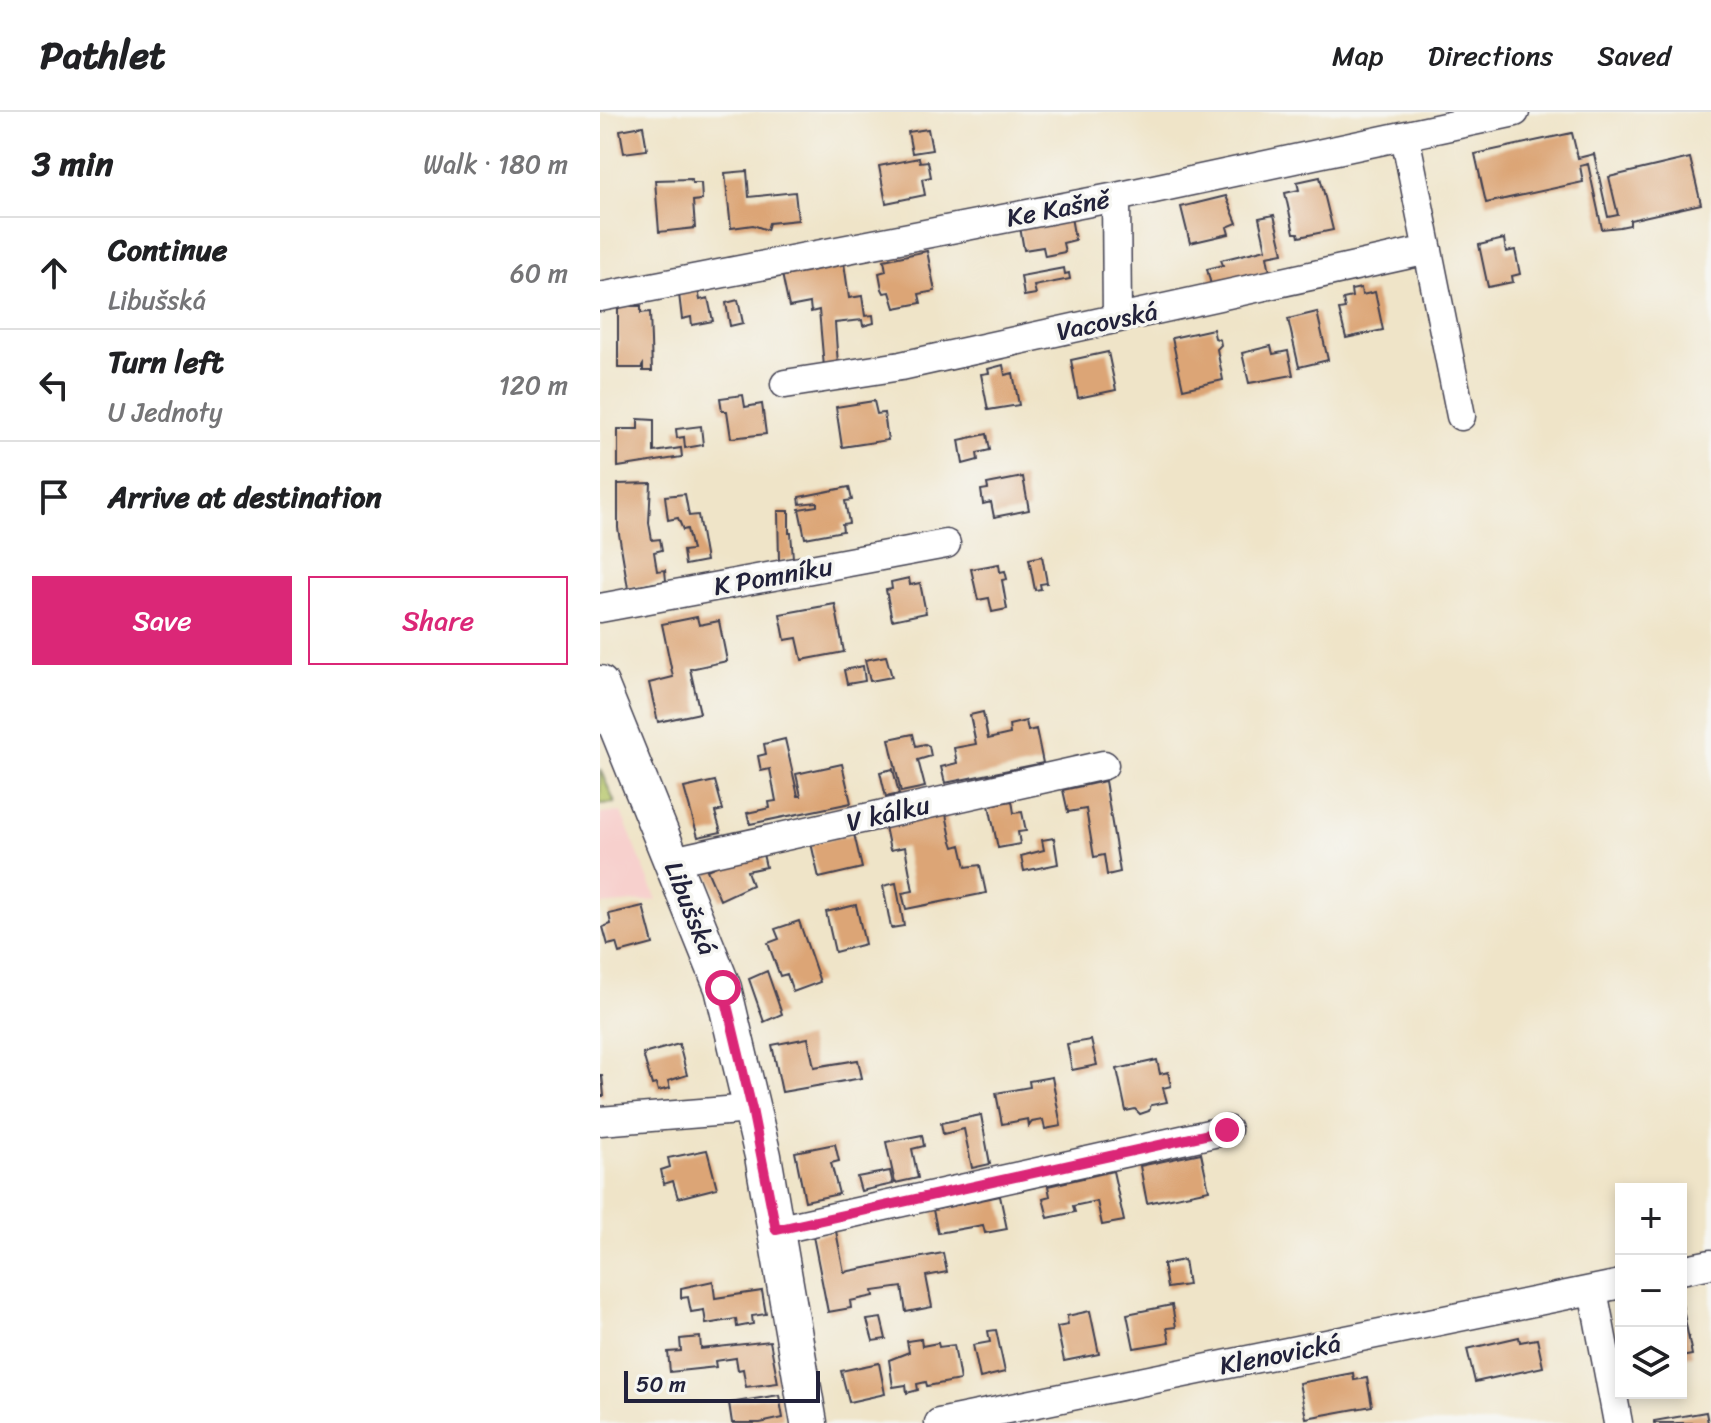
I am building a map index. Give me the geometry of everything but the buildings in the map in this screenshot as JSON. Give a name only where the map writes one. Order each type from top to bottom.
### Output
[{"type":"street","name":"Ke Kašně","points":[[600,297],[1116,197],[1515,112]]},
{"type":"street","points":[[1405,136],[1461,416]]},
{"type":"street","points":[[1116,197],[1117,318]]},
{"type":"street","name":"Vacovská","points":[[785,384],[901,366],[1428,250]]},
{"type":"street","name":"K Pomníku","points":[[600,608],[946,544]]},
{"type":"street","name":"Libušská","points":[[600,684],[723,988],[752,1109],[776,1230],[809,1423]]},
{"type":"street","name":"V kálku","points":[[673,861],[1104,765]]},
{"type":"street","points":[[600,1121],[752,1109]]},
{"type":"street","points":[[776,1230],[1227,1130]]},
{"type":"street","points":[[1687,1269],[1711,1264]]},
{"type":"street","name":"Klenovická","points":[[939,1423],[1615,1285]]},
{"type":"street","points":[[1593,1290],[1618,1423]]},
{"type":"shaded area","points":[[621,812],[657,900],[600,905],[600,814]]},
{"type":"green space","points":[[600,769],[615,803],[600,804]]},
{"type":"route","points":[[723,988],[763,1156],[776,1230],[1227,1130]]}]
